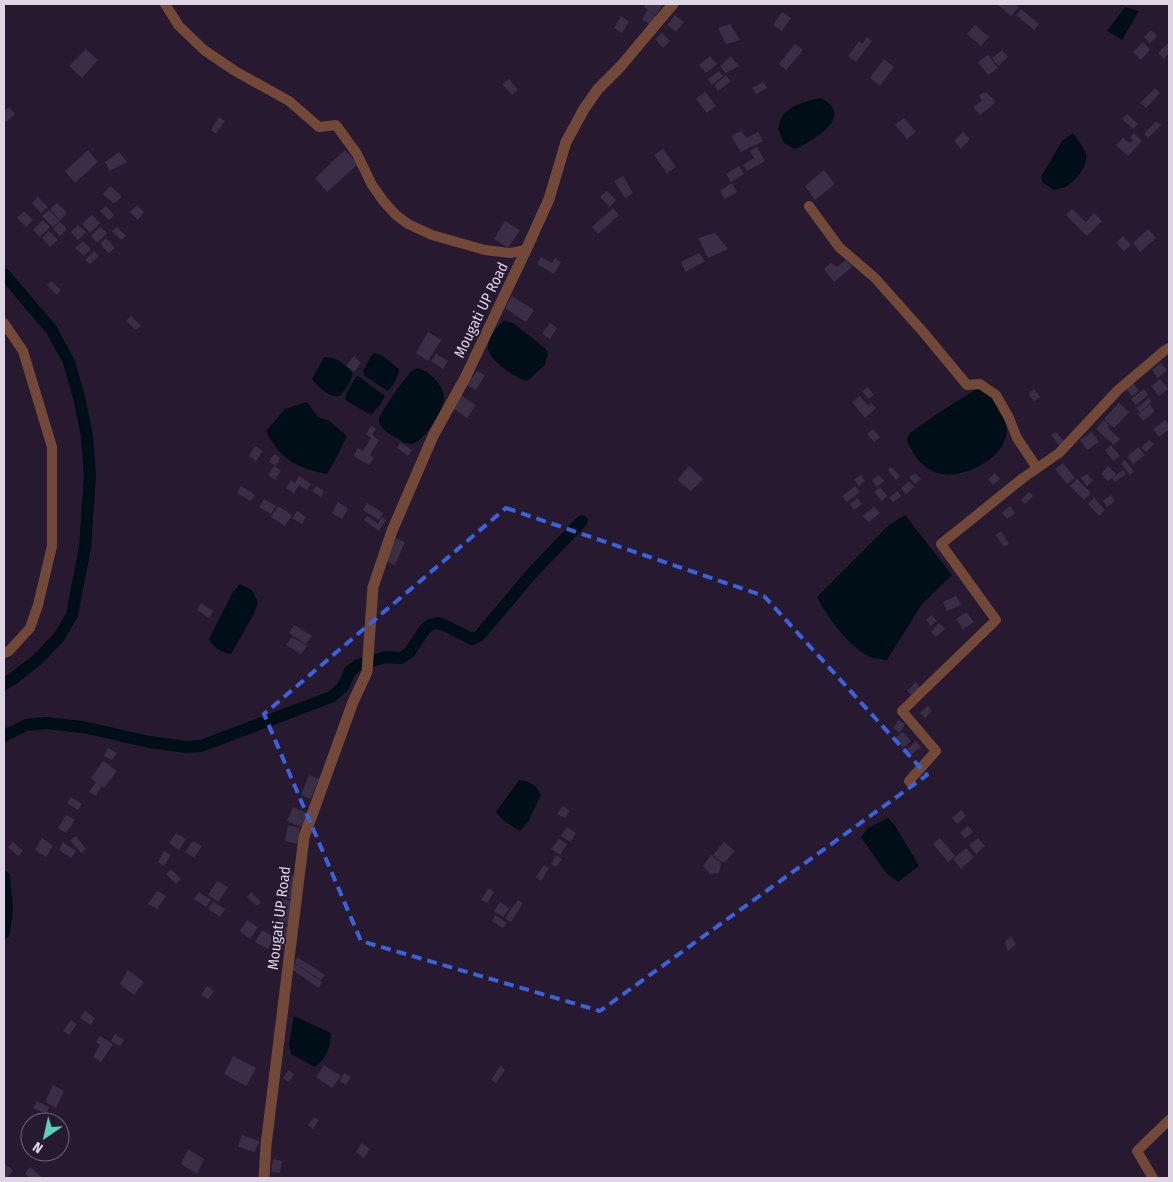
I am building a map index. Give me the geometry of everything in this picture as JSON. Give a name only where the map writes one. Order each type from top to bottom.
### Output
[{"type":"street","points":[[165,4],[179,26],[210,55],[289,101],[319,127],[336,125],[357,154],[372,185],[384,202],[408,224],[432,235],[485,250],[510,253],[526,250]]},
{"type":"street","name":"Mougati UP Road","points":[[264,1178],[266,1145],[304,837],[353,702],[367,672],[373,587],[392,531],[433,436],[465,378],[526,250],[549,198],[566,142],[584,109],[598,89],[620,67],[673,4]]},
{"type":"street","points":[[809,206],[839,247],[875,278],[967,385],[980,384],[996,395],[1009,418],[1017,438],[1036,468]]},
{"type":"street","points":[[4,323],[23,351],[52,448],[52,546],[38,605],[30,628],[4,654]]},
{"type":"street","points":[[909,781],[936,751],[902,711],[996,620],[941,544],[1036,468],[1058,453],[1118,390],[1169,348]]},
{"type":"street","points":[[1152,1178],[1137,1151],[1169,1120]]},
{"type":"highlighted area","points":[[506,508],[764,596],[927,775],[600,1011],[361,941],[264,714]]},
{"type":"shaded area","points":[[1125,7],[1139,11],[1122,40],[1107,31]]},
{"type":"shaded area","points":[[820,98],[828,103],[834,111],[834,117],[827,128],[796,149],[784,143],[778,129],[781,118],[785,113],[799,104]]},
{"type":"shaded area","points":[[1073,133],[1086,154],[1085,163],[1073,181],[1065,187],[1054,190],[1043,183],[1041,177],[1062,141]]},
{"type":"shaded area","points":[[504,320],[513,323],[546,349],[548,354],[545,365],[527,381],[516,377],[503,368],[489,351],[488,346],[491,335]]},
{"type":"shaded area","points":[[375,353],[383,356],[399,369],[395,381],[387,391],[365,376],[363,371],[371,356]]},
{"type":"shaded area","points":[[324,357],[337,360],[353,373],[349,384],[340,396],[328,394],[312,379]]},
{"type":"shaded area","points":[[418,368],[436,380],[442,389],[444,399],[436,418],[426,433],[416,443],[409,444],[386,431],[380,425],[379,420],[402,383],[411,372]]},
{"type":"shaded area","points":[[358,376],[385,396],[371,415],[345,400],[347,392]]},
{"type":"shaded area","points":[[978,388],[989,395],[1007,417],[1005,441],[998,451],[976,468],[950,474],[938,473],[927,468],[918,460],[908,444],[907,439],[910,433]]},
{"type":"shaded area","points":[[307,402],[318,417],[328,420],[347,436],[327,474],[290,461],[277,449],[266,431],[285,409]]},
{"type":"shaded area","points":[[905,515],[952,575],[922,604],[887,660],[875,658],[860,651],[846,638],[832,622],[817,597],[889,525]]},
{"type":"shaded area","points":[[240,584],[252,590],[258,602],[254,614],[231,654],[218,649],[209,639],[233,592]]},
{"type":"shaded area","points":[[519,780],[532,784],[541,795],[528,822],[520,831],[504,821],[496,812]]},
{"type":"shaded area","points":[[888,818],[894,824],[919,866],[898,882],[886,873],[861,837],[868,828]]},
{"type":"shaded area","points":[[294,1016],[331,1033],[327,1052],[315,1067],[291,1054],[289,1044]]},
{"type":"building","points":[[646,4],[663,4],[656,15],[644,7]]},
{"type":"building","points":[[999,4],[1015,4],[1019,7],[1011,16]]},
{"type":"building","points":[[1021,9],[1039,24],[1034,30],[1016,15]]},
{"type":"building","points":[[648,10],[659,18],[653,27],[642,19]]},
{"type":"building","points":[[782,12],[791,18],[782,31],[773,25]]},
{"type":"building","points":[[675,15],[684,22],[676,32],[667,25]]},
{"type":"building","points":[[621,16],[629,22],[622,33],[614,28]]},
{"type":"building","points":[[730,24],[740,40],[726,44],[718,28]]},
{"type":"building","points":[[975,25],[989,37],[981,46],[967,34]]},
{"type":"building","points":[[1151,30],[1157,36],[1150,43],[1144,37]]},
{"type":"building","points":[[662,33],[670,41],[663,48],[655,39]]},
{"type":"building","points":[[867,37],[872,41],[856,62],[848,56],[859,41],[862,44]]},
{"type":"building","points":[[1143,42],[1150,50],[1141,60],[1133,52]]},
{"type":"building","points":[[1169,42],[1169,53],[1164,59],[1158,53]]},
{"type":"building","points":[[795,44],[803,50],[786,70],[779,64]]},
{"type":"building","points":[[86,49],[98,60],[82,78],[69,66]]},
{"type":"building","points":[[1002,50],[1008,57],[998,66],[992,58]]},
{"type":"building","points":[[988,55],[998,68],[988,75],[978,62]]},
{"type":"building","points":[[710,56],[717,64],[706,73],[699,65]]},
{"type":"building","points":[[731,56],[739,66],[726,73],[720,66]]},
{"type":"building","points":[[884,59],[894,67],[880,86],[870,78]]},
{"type":"building","points":[[719,71],[723,76],[712,85],[708,79]]},
{"type":"building","points":[[726,76],[731,81],[718,91],[714,85]]},
{"type":"building","points":[[509,79],[518,90],[512,95],[502,84]]},
{"type":"building","points":[[763,82],[767,88],[756,94],[752,88]]},
{"type":"building","points":[[1155,88],[1160,93],[1146,108],[1140,103]]},
{"type":"building","points":[[705,92],[716,106],[707,113],[696,99]]},
{"type":"building","points":[[986,92],[996,102],[980,115],[973,107],[982,101],[979,95]]},
{"type":"building","points":[[9,107],[15,114],[6,122],[4,120],[4,111]]},
{"type":"building","points":[[1127,114],[1138,124],[1133,129],[1122,119]]},
{"type":"building","points":[[219,117],[225,121],[216,134],[211,130]]},
{"type":"building","points":[[904,118],[916,132],[907,139],[895,125]]},
{"type":"building","points":[[1156,121],[1161,125],[1148,138],[1144,134]]},
{"type":"building","points":[[741,131],[747,138],[758,132],[763,141],[741,152],[731,136]]},
{"type":"building","points":[[963,132],[970,139],[961,149],[954,141]]},
{"type":"building","points":[[1134,133],[1142,141],[1128,156],[1116,145],[1123,138],[1130,143],[1133,140],[1130,138]]},
{"type":"building","points":[[757,147],[765,161],[747,171],[743,165],[754,158],[750,151]]},
{"type":"building","points":[[663,149],[676,167],[667,173],[654,155]]},
{"type":"building","points":[[88,150],[98,162],[75,183],[65,171]]},
{"type":"building","points":[[345,150],[358,164],[327,192],[315,178]]},
{"type":"building","points":[[119,152],[127,162],[110,171],[105,162]]},
{"type":"building","points":[[739,166],[744,174],[731,182],[726,174]]},
{"type":"building","points":[[824,170],[835,184],[815,200],[805,186]]},
{"type":"building","points":[[623,176],[633,193],[625,198],[614,181]]},
{"type":"building","points":[[732,183],[737,192],[725,199],[720,191]]},
{"type":"building","points":[[111,186],[122,197],[114,204],[103,194]]},
{"type":"building","points":[[607,191],[616,200],[610,207],[600,197]]},
{"type":"building","points":[[38,197],[48,207],[41,213],[32,203]]},
{"type":"building","points":[[57,203],[67,213],[60,220],[50,209]]},
{"type":"building","points":[[137,205],[144,212],[138,220],[130,212]]},
{"type":"building","points":[[106,206],[114,215],[109,220],[100,211]]},
{"type":"building","points":[[613,208],[619,215],[598,234],[592,227]]},
{"type":"building","points":[[1072,209],[1086,222],[1094,213],[1102,221],[1087,236],[1066,215]]},
{"type":"building","points":[[49,210],[60,221],[53,227],[42,216]]},
{"type":"building","points":[[24,211],[33,220],[26,227],[17,218]]},
{"type":"building","points":[[92,215],[100,223],[90,233],[82,224]]},
{"type":"building","points":[[43,220],[50,227],[40,237],[33,230]]},
{"type":"building","points":[[505,221],[520,230],[508,248],[494,239]]},
{"type":"building","points":[[60,222],[67,229],[60,236],[53,229]]},
{"type":"building","points":[[78,225],[86,232],[78,240],[71,232]]},
{"type":"building","points":[[100,227],[107,233],[97,243],[91,236]]},
{"type":"building","points":[[117,227],[126,236],[121,240],[112,231]]},
{"type":"building","points":[[1148,229],[1156,238],[1140,252],[1133,243]]},
{"type":"building","points":[[49,231],[58,240],[50,247],[42,238]]},
{"type":"building","points":[[715,233],[728,249],[708,258],[698,238]]},
{"type":"building","points":[[1123,236],[1131,245],[1124,251],[1116,243]]},
{"type":"building","points":[[106,238],[115,248],[109,253],[100,244]]},
{"type":"building","points":[[83,241],[91,249],[84,256],[75,248]]},
{"type":"building","points":[[94,251],[99,256],[90,264],[85,260]]},
{"type":"building","points":[[699,253],[705,261],[686,272],[681,262]]},
{"type":"building","points":[[541,257],[552,263],[555,258],[561,262],[554,274],[537,264]]},
{"type":"building","points":[[846,260],[852,267],[834,282],[824,269],[831,263],[837,267]]},
{"type":"building","points":[[51,281],[61,290],[57,295],[47,285]]},
{"type":"building","points":[[512,296],[534,310],[526,322],[505,308]]},
{"type":"building","points":[[131,316],[141,326],[136,330],[126,321]]},
{"type":"building","points":[[550,323],[557,328],[550,339],[542,334]]},
{"type":"building","points":[[428,332],[441,340],[428,361],[416,353]]},
{"type":"building","points":[[436,354],[448,361],[443,369],[431,361]]},
{"type":"building","points":[[354,356],[361,363],[354,372],[346,366]]},
{"type":"building","points":[[1161,363],[1167,370],[1158,378],[1152,370]]},
{"type":"building","points":[[477,371],[485,375],[476,390],[464,383],[469,376],[472,378]]},
{"type":"building","points":[[1160,379],[1168,389],[1159,396],[1151,386]]},
{"type":"building","points":[[1133,383],[1139,391],[1132,396],[1126,389]]},
{"type":"building","points":[[868,387],[874,395],[868,399],[862,391]]},
{"type":"building","points":[[1034,389],[1040,397],[1034,401],[1028,394]]},
{"type":"building","points":[[1144,389],[1148,395],[1136,405],[1131,399]]},
{"type":"building","points":[[459,394],[476,405],[467,418],[451,407]]},
{"type":"building","points":[[860,396],[868,405],[871,403],[876,408],[865,418],[852,402]]},
{"type":"building","points":[[1149,398],[1152,402],[1140,412],[1136,408]]},
{"type":"building","points":[[1119,403],[1129,412],[1114,428],[1104,419]]},
{"type":"building","points":[[1150,405],[1155,411],[1143,421],[1138,414]]},
{"type":"building","points":[[1104,420],[1109,425],[1107,427],[1120,439],[1114,445],[1096,429]]},
{"type":"building","points":[[1165,420],[1169,425],[1169,429],[1159,437],[1153,429]]},
{"type":"building","points":[[371,426],[376,429],[372,435],[379,440],[370,455],[374,458],[369,465],[354,456],[358,448],[363,451],[371,438],[366,434]]},
{"type":"building","points":[[873,429],[880,437],[874,442],[867,434]]},
{"type":"building","points":[[1056,432],[1064,441],[1059,445],[1051,435]]},
{"type":"building","points":[[1092,432],[1099,442],[1087,450],[1080,440]]},
{"type":"building","points":[[1149,440],[1154,444],[1146,452],[1141,448]]},
{"type":"building","points":[[400,442],[412,450],[408,456],[397,448]]},
{"type":"building","points":[[1111,445],[1120,456],[1113,461],[1105,450]]},
{"type":"building","points":[[255,446],[263,451],[256,461],[249,456]]},
{"type":"building","points":[[1138,447],[1145,455],[1133,464],[1127,457]]},
{"type":"building","points":[[274,454],[280,458],[276,466],[269,462]]},
{"type":"building","points":[[1125,460],[1134,472],[1130,475],[1121,463]]},
{"type":"building","points":[[1063,463],[1075,478],[1067,484],[1055,469]]},
{"type":"building","points":[[274,466],[281,470],[275,480],[268,475]]},
{"type":"building","points":[[689,466],[703,479],[691,491],[677,480]]},
{"type":"building","points":[[1108,466],[1116,474],[1108,481],[1101,474]]},
{"type":"building","points":[[891,467],[900,476],[896,480],[888,470]]},
{"type":"building","points":[[1123,470],[1126,474],[1115,482],[1112,478]]},
{"type":"building","points":[[915,473],[921,479],[915,484],[909,477]]},
{"type":"building","points":[[995,473],[1000,479],[993,485],[988,479]]},
{"type":"building","points":[[1087,474],[1093,481],[1087,486],[1081,478]]},
{"type":"building","points":[[861,475],[865,481],[859,486],[854,480]]},
{"type":"building","points":[[879,475],[884,481],[877,487],[872,480]]},
{"type":"building","points":[[299,476],[311,484],[307,490],[299,485],[294,493],[286,488],[291,480],[295,483]]},
{"type":"building","points":[[1077,479],[1091,493],[1084,500],[1070,486]]},
{"type":"building","points":[[909,481],[914,487],[906,494],[901,488]]},
{"type":"building","points":[[241,486],[255,495],[251,501],[237,493]]},
{"type":"building","points":[[316,486],[324,491],[321,497],[312,491]]},
{"type":"building","points":[[855,486],[860,492],[847,502],[842,496]]},
{"type":"building","points":[[880,487],[887,496],[882,501],[874,492]]},
{"type":"building","points":[[898,491],[901,496],[893,502],[889,498]]},
{"type":"building","points":[[1029,492],[1033,496],[1025,504],[1021,500]]},
{"type":"building","points":[[1111,495],[1115,501],[1107,507],[1103,501]]},
{"type":"building","points":[[857,498],[862,504],[854,510],[850,504]]},
{"type":"building","points":[[1094,498],[1105,510],[1099,516],[1088,504]]},
{"type":"building","points":[[264,499],[276,506],[271,514],[259,507]]},
{"type":"building","points":[[338,502],[348,509],[342,519],[332,513]]},
{"type":"building","points":[[367,503],[383,513],[379,520],[363,510]]},
{"type":"building","points":[[278,506],[292,515],[285,526],[271,517]]},
{"type":"building","points":[[1010,506],[1015,513],[1007,519],[1002,513]]},
{"type":"building","points":[[874,507],[880,513],[869,522],[863,516]]},
{"type":"building","points":[[297,511],[306,517],[302,524],[292,518]]},
{"type":"building","points":[[367,516],[378,524],[382,517],[386,520],[379,531],[364,520]]},
{"type":"building","points":[[1001,531],[1009,544],[1004,547],[996,535]]},
{"type":"building","points":[[395,538],[405,542],[395,565],[385,561]]},
{"type":"building","points":[[956,596],[961,605],[947,611],[943,602]]},
{"type":"building","points":[[201,603],[213,611],[209,618],[197,610]]},
{"type":"building","points":[[966,612],[974,622],[963,629],[956,619]]},
{"type":"building","points":[[932,615],[937,621],[931,626],[926,620]]},
{"type":"building","points":[[939,623],[945,629],[936,637],[931,632]]},
{"type":"building","points":[[294,625],[312,636],[306,644],[289,633]]},
{"type":"building","points":[[292,637],[307,646],[301,654],[286,645]]},
{"type":"building","points":[[916,682],[920,687],[912,695],[907,691]]},
{"type":"building","points":[[928,706],[932,711],[925,718],[920,713]]},
{"type":"building","points":[[899,720],[905,724],[900,733],[893,728]]},
{"type":"building","points":[[903,732],[911,741],[903,748],[895,738]]},
{"type":"building","points":[[916,741],[921,747],[910,755],[906,750]]},
{"type":"building","points":[[108,748],[117,753],[112,760],[104,756]]},
{"type":"building","points":[[103,761],[117,771],[104,788],[102,786],[96,796],[89,792],[96,782],[91,778]]},
{"type":"building","points":[[309,775],[319,779],[311,799],[301,795]]},
{"type":"building","points":[[71,797],[82,804],[78,810],[67,803]]},
{"type":"building","points":[[563,806],[570,811],[565,818],[557,814]]},
{"type":"building","points":[[293,807],[307,813],[301,827],[287,821]]},
{"type":"building","points":[[961,810],[966,816],[957,824],[952,818]]},
{"type":"building","points":[[66,815],[75,820],[66,833],[58,828]]},
{"type":"building","points":[[288,825],[300,828],[297,844],[285,841]]},
{"type":"building","points":[[968,826],[973,832],[965,838],[960,833]]},
{"type":"building","points":[[567,827],[576,833],[570,842],[561,836]]},
{"type":"building","points":[[176,833],[186,839],[179,850],[169,843]]},
{"type":"building","points":[[76,836],[86,849],[81,853],[70,840]]},
{"type":"building","points":[[42,838],[53,846],[46,857],[35,850]]},
{"type":"building","points":[[940,838],[955,856],[948,862],[933,844]]},
{"type":"building","points":[[978,838],[985,846],[976,854],[969,845]]},
{"type":"building","points":[[559,839],[567,844],[560,855],[551,849]]},
{"type":"building","points":[[193,841],[202,846],[194,858],[185,852]]},
{"type":"building","points":[[13,842],[23,851],[18,856],[8,847]]},
{"type":"building","points":[[63,842],[76,851],[71,858],[59,850]]},
{"type":"building","points":[[724,842],[735,851],[725,862],[722,862],[713,855]]},
{"type":"building","points":[[966,848],[974,857],[961,869],[953,859]]},
{"type":"building","points":[[164,851],[171,855],[164,866],[158,862]]},
{"type":"building","points":[[556,855],[562,859],[556,867],[551,864]]},
{"type":"building","points":[[711,855],[721,863],[719,873],[710,874],[703,866]]},
{"type":"building","points":[[544,865],[549,868],[541,881],[536,877]]},
{"type":"building","points":[[171,869],[181,879],[176,884],[166,874]]},
{"type":"building","points":[[285,873],[295,875],[292,899],[282,898]]},
{"type":"building","points":[[217,881],[228,887],[218,902],[208,895]]},
{"type":"building","points":[[489,888],[494,892],[487,903],[481,900]]},
{"type":"building","points":[[157,891],[166,896],[157,909],[148,904]]},
{"type":"building","points":[[199,892],[211,900],[206,907],[194,899]]},
{"type":"building","points":[[251,892],[261,902],[257,906],[247,897]]},
{"type":"building","points":[[281,899],[292,901],[289,925],[278,923]]},
{"type":"building","points":[[518,900],[523,903],[511,922],[505,918]]},
{"type":"building","points":[[213,902],[225,909],[220,917],[208,909]]},
{"type":"building","points":[[500,902],[509,908],[503,917],[494,911]]},
{"type":"building","points":[[495,915],[507,923],[503,928],[492,921]]},
{"type":"building","points":[[247,920],[258,927],[250,939],[240,931]]},
{"type":"building","points":[[278,925],[290,927],[287,946],[276,945]]},
{"type":"building","points":[[262,930],[274,937],[268,949],[255,942]]},
{"type":"building","points":[[1011,936],[1016,944],[1008,951],[1005,942]]},
{"type":"building","points":[[297,957],[325,975],[321,980],[295,963]]},
{"type":"building","points":[[294,963],[322,982],[319,988],[291,969]]},
{"type":"building","points":[[128,970],[144,982],[134,995],[120,984]]},
{"type":"building","points":[[207,986],[214,991],[208,999],[201,995]]},
{"type":"building","points":[[85,1011],[95,1018],[91,1025],[80,1018]]},
{"type":"building","points":[[71,1020],[77,1024],[69,1035],[63,1031]]},
{"type":"building","points":[[115,1034],[124,1040],[120,1046],[111,1041]]},
{"type":"building","points":[[100,1036],[113,1044],[101,1062],[93,1057],[100,1045],[96,1042]]},
{"type":"building","points":[[233,1056],[256,1068],[246,1086],[224,1074]]},
{"type":"building","points":[[324,1065],[341,1076],[332,1088],[316,1077]]},
{"type":"building","points":[[500,1066],[505,1070],[496,1083],[491,1080]]},
{"type":"building","points":[[289,1070],[294,1074],[289,1082],[283,1078]]},
{"type":"building","points":[[344,1073],[351,1077],[346,1085],[340,1081]]},
{"type":"building","points":[[53,1085],[64,1091],[56,1108],[45,1102]]},
{"type":"building","points":[[37,1101],[49,1107],[47,1112],[33,1108]]},
{"type":"building","points":[[314,1117],[319,1120],[313,1129],[308,1125]]},
{"type":"building","points":[[242,1135],[259,1141],[255,1152],[238,1147]]},
{"type":"building","points":[[362,1143],[370,1149],[364,1158],[356,1152]]},
{"type":"building","points":[[188,1149],[204,1159],[197,1174],[181,1164]]},
{"type":"building","points":[[273,1159],[282,1161],[280,1173],[271,1172]]},
{"type":"building","points":[[4,1164],[13,1170],[7,1178],[4,1178]]},
{"type":"building","points":[[30,1167],[43,1178],[30,1178],[25,1174]]},
{"type":"waterway","points":[[4,274],[51,329],[69,362],[87,436],[90,476],[85,547],[72,615],[59,637],[38,659],[4,684]]},
{"type":"waterway","points":[[4,736],[26,725],[45,723],[83,727],[149,742],[186,747],[201,746],[331,697],[343,687],[350,671],[358,665],[386,657],[401,658],[409,653],[425,629],[430,625],[438,623],[472,639],[479,636],[533,572],[582,521]]},
{"type":"waterway","points":[[4,877],[7,909],[4,933]]}]
